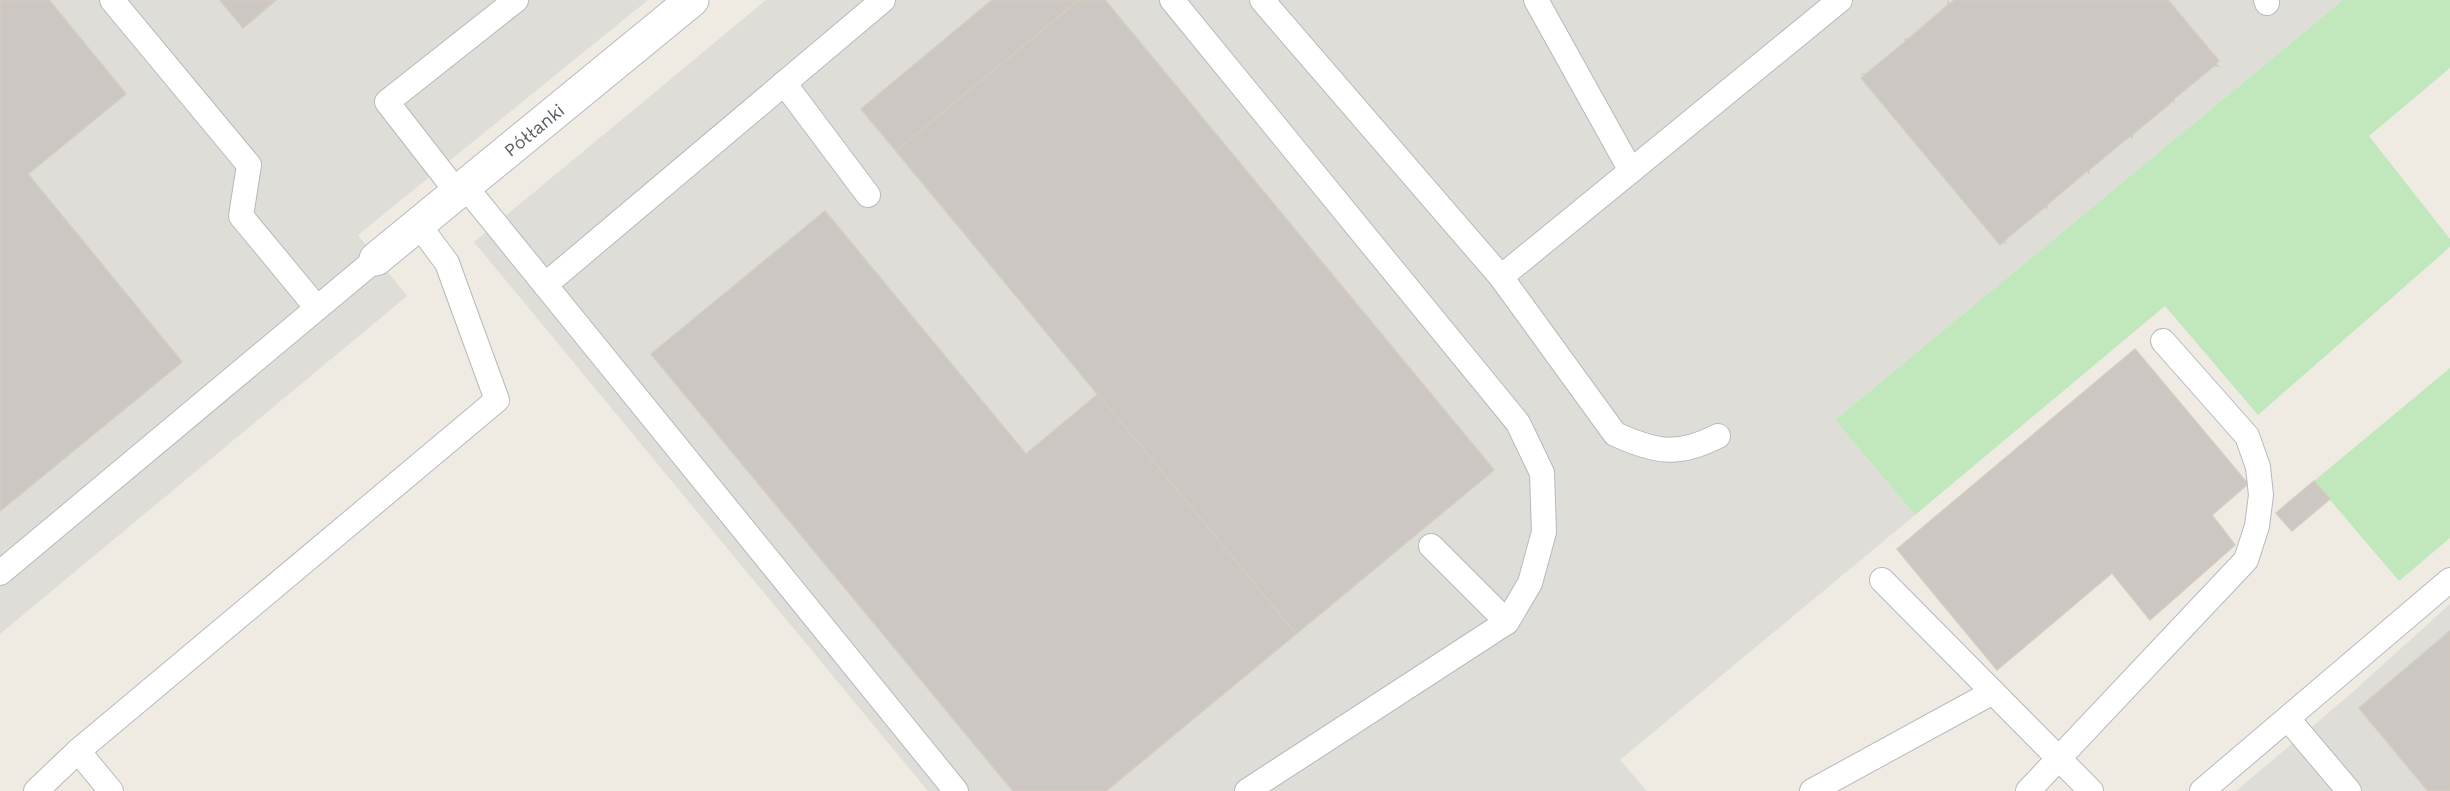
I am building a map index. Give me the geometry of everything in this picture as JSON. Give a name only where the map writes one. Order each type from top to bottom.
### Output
[{"type":"street","name":"Półłanki","points":[[376,259],[692,0]]},
{"type":"lane","points":[[112,0],[249,165],[241,216],[317,308]]},
{"type":"lane","points":[[516,0],[387,102],[545,285],[956,791]]},
{"type":"lane","points":[[545,285],[883,0]]},
{"type":"lane","points":[[1172,0],[1518,423],[1542,473],[1544,532],[1530,583],[1507,622],[1247,791]]},
{"type":"lane","points":[[1262,0],[1501,277],[1615,434],[1642,447],[1668,451],[1696,447],[1718,436]]},
{"type":"lane","points":[[1536,0],[1631,171]]},
{"type":"lane","points":[[1501,277],[1840,0]]},
{"type":"lane","points":[[784,83],[868,195]]},
{"type":"lane","points":[[36,791],[78,751],[498,399],[447,263],[418,224]]},
{"type":"lane","points":[[0,573],[376,259]]},
{"type":"lane","points":[[2028,791],[2246,560],[2257,526],[2262,495],[2258,467],[2247,436],[2163,341]]},
{"type":"lane","points":[[1431,546],[1507,622]]},
{"type":"lane","points":[[1882,580],[2091,791]]},
{"type":"lane","points":[[2202,791],[2450,580]]},
{"type":"lane","points":[[1812,791],[1993,692]]},
{"type":"lane","points":[[2288,719],[2349,791]]},
{"type":"lane","points":[[78,751],[111,791]]},
{"type":"shaded area","points":[[0,0],[648,0],[358,235],[407,296],[0,634]]},
{"type":"shaded area","points":[[766,0],[2343,0],[1835,420],[1915,515],[1620,760],[1647,791],[928,791],[474,242]]},
{"type":"shaded area","points":[[2450,604],[2450,791],[2236,791],[2354,691]]},
{"type":"green space","points":[[2343,0],[2450,0],[2450,68],[2369,136],[2450,239],[2450,247],[2258,415],[2165,306],[1915,515],[1835,420]]},
{"type":"green space","points":[[2450,368],[2450,538],[2399,581],[2314,481]]},
{"type":"building","points":[[0,0],[49,0],[126,94],[28,174],[182,362],[0,511]]},
{"type":"building","points":[[220,0],[276,0],[243,28]]},
{"type":"building","points":[[992,0],[1079,0],[896,151],[861,109]]},
{"type":"building","points":[[1079,0],[1105,0],[1494,470],[1296,634],[896,151]]},
{"type":"building","points":[[1954,0],[2168,0],[2219,61],[2216,64],[2218,66],[2214,66],[2132,135],[2132,138],[2130,136],[2089,170],[2089,173],[2087,171],[2047,205],[2047,208],[2045,207],[2005,240],[2006,243],[2003,242],[2000,245],[1861,78],[1864,76],[1862,74],[1866,74],[1948,5],[1948,2],[1950,4]]},
{"type":"building","points":[[825,211],[1026,454],[1098,394],[1296,634],[1106,791],[1013,791],[651,354]]},
{"type":"building","points":[[2135,349],[2248,484],[2212,515],[2235,545],[2150,620],[2112,573],[1997,670],[1897,549]]},
{"type":"building","points":[[2314,481],[2330,499],[2292,531],[2276,513]]},
{"type":"building","points":[[2450,631],[2450,791],[2428,791],[2359,708]]}]
